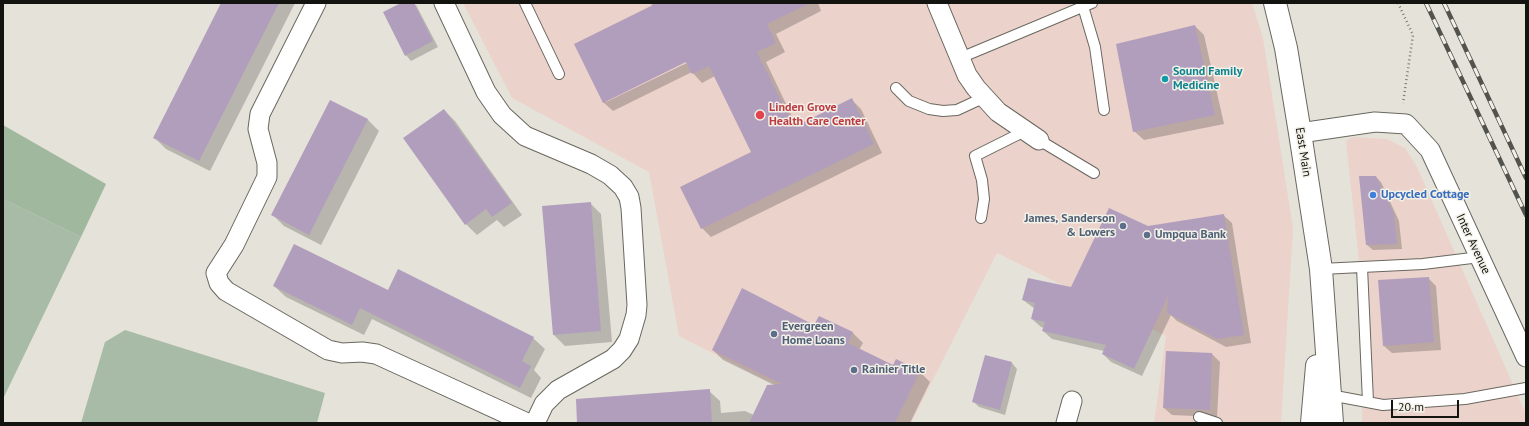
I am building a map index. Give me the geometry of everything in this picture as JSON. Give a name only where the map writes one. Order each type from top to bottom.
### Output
[{"type":"main road","name":"East Main","points":[[1275,3],[1286,48],[1321,269],[1332,423]]},
{"type":"main road","name":"East Main","points":[[1312,423],[1324,303]]},
{"type":"street","points":[[316,3],[260,114],[258,129],[267,163],[267,177],[234,245],[216,272],[219,283],[226,291],[328,350],[342,354],[362,352],[376,354],[527,423]]},
{"type":"street","points":[[444,3],[486,92],[502,115],[525,136],[591,164],[610,175],[623,187],[631,208],[637,305],[636,315],[629,339],[613,360],[558,390],[544,404],[535,423]]},
{"type":"street","points":[[937,3],[967,75],[983,98],[998,112],[1032,135]]},
{"type":"street","name":"Inter Avenue","points":[[1300,133],[1375,122],[1406,124],[1430,150],[1526,357]]},
{"type":"street","points":[[1066,423],[1072,401]]},
{"type":"lane","points":[[525,3],[559,74]]},
{"type":"lane","points":[[960,58],[1085,4],[1095,47],[1104,110]]},
{"type":"lane","points":[[896,88],[908,101],[929,109],[943,111],[957,110],[983,98]]},
{"type":"lane","points":[[981,218],[984,199],[982,180],[975,156],[1032,135],[1094,173]]},
{"type":"lane","points":[[1321,269],[1423,264],[1480,257]]},
{"type":"lane","points":[[1362,267],[1368,402]]},
{"type":"lane","points":[[1330,395],[1383,405],[1465,400],[1526,388]]},
{"type":"lane","points":[[1199,417],[1217,423]]},
{"type":"path","points":[[1398,3],[1413,35],[1400,124]]},
{"type":"shaded area","points":[[463,3],[1252,3],[1263,38],[1293,228],[1281,423],[1154,423],[1166,336],[997,253],[911,423],[851,423],[679,336],[649,172],[512,98]]},
{"type":"shaded area","points":[[1353,137],[1387,139],[1405,148],[1417,167],[1526,414],[1526,423],[1362,423],[1364,307],[1346,141]]},
{"type":"green space","points":[[3,125],[106,184],[81,237],[3,199]]},
{"type":"green space","points":[[3,199],[81,237],[3,399]]},
{"type":"green space","points":[[125,330],[325,393],[317,423],[81,423],[105,342]]},
{"type":"building","points":[[221,3],[279,3],[199,161],[153,138]]},
{"type":"building","points":[[401,3],[414,3],[433,41],[405,56],[383,12]]},
{"type":"building","name":"Linden Grove Health Care Center","points":[[657,3],[810,3],[767,24],[776,43],[757,52],[794,127],[852,98],[874,144],[701,229],[680,187],[751,152],[709,66],[692,74],[686,62],[603,103],[574,44]]},
{"type":"building","name":"Sound Family Medicine","points":[[1195,25],[1215,115],[1133,132],[1116,44]]},
{"type":"building","points":[[330,100],[368,119],[309,235],[271,215]]},
{"type":"building","points":[[444,109],[512,203],[492,217],[486,209],[465,225],[403,138]]},
{"type":"building","name":"Upcycled Cottage","points":[[1359,176],[1376,176],[1394,214],[1397,244],[1366,245]]},
{"type":"building","points":[[591,202],[601,331],[553,335],[542,206]]},
{"type":"building","points":[[1109,208],[1148,226],[1224,214],[1244,335],[1217,339],[1167,313],[1168,296],[1134,369],[1102,354],[1106,345],[1042,331],[1045,322],[1031,319],[1035,303],[1022,300],[1028,278],[1071,287]]},
{"type":"building","points":[[294,244],[388,290],[398,269],[534,337],[522,361],[531,366],[520,388],[360,308],[352,325],[273,286]]},
{"type":"building","points":[[1429,277],[1434,342],[1383,346],[1378,280]]},
{"type":"building","points":[[742,288],[814,325],[819,316],[853,332],[848,343],[893,365],[896,359],[920,371],[895,423],[749,423],[767,385],[782,384],[712,350]]},
{"type":"building","points":[[1166,351],[1212,353],[1210,410],[1163,408]]},
{"type":"building","points":[[985,355],[1012,362],[1000,410],[972,402]]},
{"type":"building","points":[[710,389],[712,423],[577,423],[576,399]]},
{"type":"railway","points":[[1426,3],[1526,215]]},
{"type":"railway","points":[[1444,3],[1526,178]]},
{"type":"place","name":"Sound Family Medicine","points":[[1165,79]]},
{"type":"place","name":"Linden Grove Health Care Center","points":[[760,115]]},
{"type":"place","name":"Upcycled Cottage","points":[[1373,195]]},
{"type":"place","name":"James, Sanderson & Lowers","points":[[1123,226]]},
{"type":"place","name":"Umpqua Bank","points":[[1147,235]]},
{"type":"place","name":"Evergreen Home Loans","points":[[774,334]]},
{"type":"place","name":"Rainier Title","points":[[854,370]]}]
